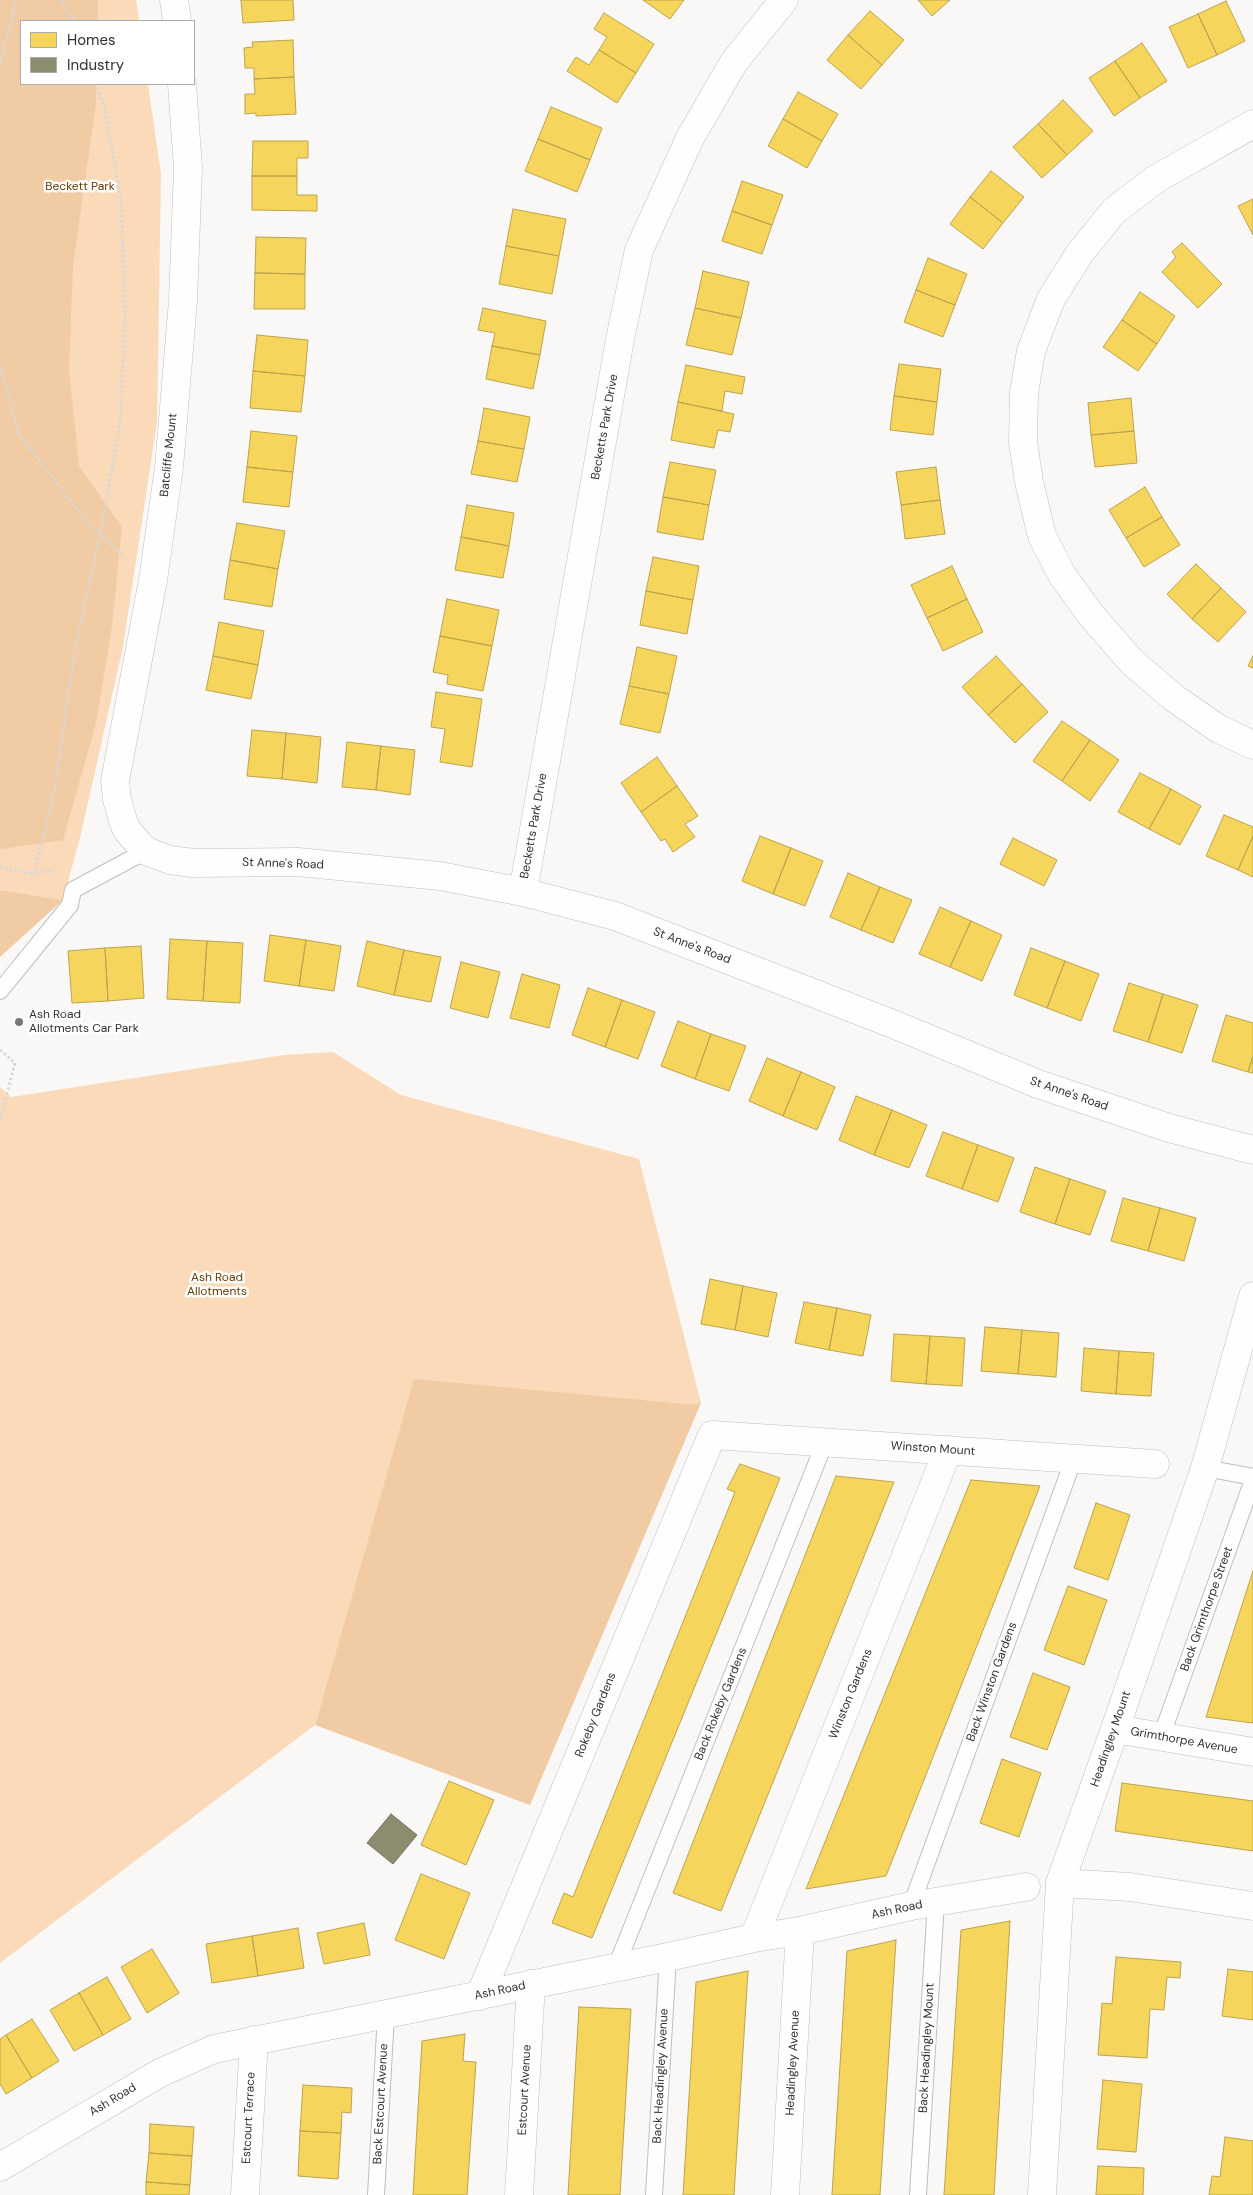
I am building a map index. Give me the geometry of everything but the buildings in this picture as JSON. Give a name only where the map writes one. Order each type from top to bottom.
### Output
[{"type":"street","points":[[174,0],[177,20]]},
{"type":"street","name":"Becketts Park Drive","points":[[523,892],[620,339],[639,250],[690,138],[734,62],[784,0]]},
{"type":"street","name":"Batcliffe Mount","points":[[123,821],[117,799],[117,768],[153,580],[169,466],[183,301],[188,168],[182,85]]},
{"type":"street","points":[[1253,124],[1156,179],[1114,211],[1080,253],[1051,299],[1031,351],[1024,393],[1023,442],[1029,482],[1042,536],[1062,575],[1090,615],[1132,662],[1174,698],[1219,729],[1253,745]]},
{"type":"street","name":"St Anne's Road","points":[[123,821],[132,838],[146,851],[170,860],[193,863],[298,862],[440,876],[523,892],[615,916],[893,1024],[1038,1084],[1169,1128],[1253,1150]]},
{"type":"street","name":"Headingley Mount","points":[[1042,2195],[1060,1883],[1205,1468],[1253,1296]]},
{"type":"street","name":"Winston Mount","points":[[712,1434],[1155,1464]]},
{"type":"street","name":"Rokeby Gardens","points":[[480,1996],[712,1434]]},
{"type":"street","name":"Winston Gardens","points":[[754,1938],[948,1450]]},
{"type":"street","name":"Grimthorpe Avenue","points":[[1115,1729],[1253,1752]]},
{"type":"street","points":[[1060,1883],[1130,1888],[1253,1906]]},
{"type":"street","name":"Ash Road","points":[[0,2167],[160,2073],[214,2049],[668,1958],[754,1938],[800,1931],[923,1904],[1026,1887]]},
{"type":"street","name":"Headingley Avenue","points":[[785,2195],[800,1931]]},
{"type":"street","name":"Estcourt Avenue","points":[[519,2195],[531,1984]]},
{"type":"street","name":"Estcourt Terrace","points":[[245,2195],[254,2040]]},
{"type":"lane","points":[[0,991],[70,905],[73,890],[146,851]]},
{"type":"lane","name":"Back Rokeby Gardens","points":[[616,1967],[825,1442]]},
{"type":"lane","name":"Back Winston Gardens","points":[[923,1904],[1074,1458]]},
{"type":"lane","name":"Back Grimthorpe Street","points":[[1161,1737],[1253,1478],[1205,1468]]},
{"type":"lane","name":"Back Headingley Mount","points":[[918,2195],[923,1904]]},
{"type":"lane","name":"Back Headingley Avenue","points":[[654,2195],[668,1958]]},
{"type":"lane","name":"Back Estcourt Avenue","points":[[376,2195],[386,2014]]},
{"type":"path","points":[[0,64],[16,0]]},
{"type":"path","points":[[61,0],[74,20]]},
{"type":"path","points":[[34,874],[54,788],[75,650],[100,535],[120,424],[125,316],[121,201],[105,109],[96,85]]},
{"type":"path","points":[[0,364],[19,434],[90,526],[153,580]]},
{"type":"path","points":[[0,1050],[15,1063],[0,1120]]},
{"type":"green space","name":"Beckett Park","points":[[0,0],[136,0],[139,20],[20,20],[20,85],[148,85],[161,174],[157,422],[123,647],[80,838],[63,900],[0,890]]},
{"type":"green space","name":"Beckett Park","points":[[0,0],[98,0],[98,20],[20,20],[20,85],[96,85],[96,103],[73,266],[69,370],[79,466],[122,527],[112,626],[96,723],[63,840],[0,849]]},
{"type":"green space","points":[[0,890],[63,900],[0,957]]},
{"type":"green space","name":"Ash Road Allotments","points":[[333,1052],[401,1095],[639,1159],[701,1403],[687,1404],[414,1380],[315,1725],[0,1963],[0,1087],[11,1097],[284,1055]]},
{"type":"green space","points":[[414,1379],[687,1404],[701,1403],[530,1805],[315,1725]]},
{"type":"place","name":"Ash Road Allotments Car Park","points":[[19,1022]]}]
